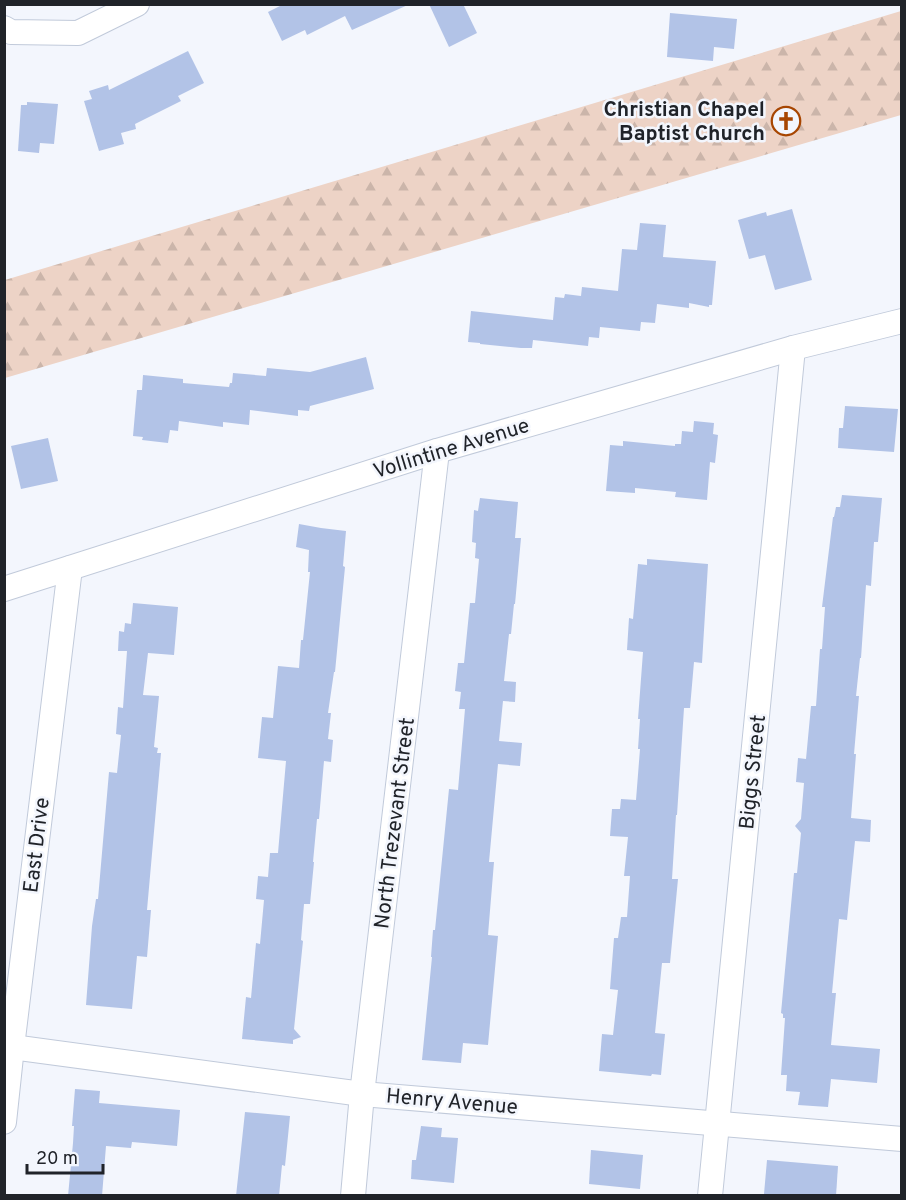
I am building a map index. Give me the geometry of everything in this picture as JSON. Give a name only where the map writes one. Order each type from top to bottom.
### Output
[{"type":"street","points":[[4,28],[11,32],[78,33],[137,4]]},
{"type":"street","name":"Vollintine Avenue","points":[[4,590],[437,452],[793,348],[902,321]]},
{"type":"street","name":"Biggs Street","points":[[710,1196],[793,348]]},
{"type":"street","name":"North Trezevant Street","points":[[353,1196],[362,1094],[437,452]]},
{"type":"street","name":"East Drive","points":[[4,1122],[8,1048],[70,568]]},
{"type":"street","name":"Henry Avenue","points":[[8,1048],[362,1094],[902,1139]]},
{"type":"green space","points":[[901,11],[901,115],[5,378],[5,280]]},
{"type":"building","points":[[284,4],[410,4],[352,30],[345,16],[307,35],[305,30],[282,41],[268,12]]},
{"type":"building","points":[[429,4],[463,4],[477,33],[449,47]]},
{"type":"building","points":[[670,13],[737,19],[734,49],[714,47],[713,61],[667,57]]},
{"type":"building","points":[[188,51],[204,83],[178,96],[181,101],[135,124],[136,129],[121,133],[124,144],[99,151],[84,101],[92,99],[89,91],[108,85],[109,90]]},
{"type":"building","points":[[27,102],[58,104],[54,144],[40,143],[39,153],[18,151],[21,105],[27,105]]},
{"type":"building","points":[[792,209],[812,280],[775,290],[765,255],[749,259],[738,220],[766,212],[767,216]]},
{"type":"building","points":[[640,223],[666,225],[663,257],[716,261],[712,305],[709,307],[689,303],[689,308],[657,304],[655,323],[641,322],[640,331],[600,327],[599,338],[589,337],[588,346],[533,340],[532,348],[521,348],[468,342],[471,311],[553,320],[555,297],[564,298],[565,294],[581,296],[582,287],[618,291],[622,249],[637,250]]},
{"type":"building","points":[[366,357],[374,389],[310,406],[309,411],[298,410],[298,416],[250,410],[249,425],[223,422],[223,427],[179,421],[178,431],[170,430],[168,443],[142,440],[143,437],[133,436],[137,390],[142,390],[143,375],[183,379],[183,383],[229,387],[233,373],[266,376],[267,368],[310,372]]},
{"type":"building","points":[[845,406],[898,409],[894,452],[838,448],[839,428],[843,428]]},
{"type":"building","points":[[694,421],[714,423],[713,434],[718,435],[715,463],[710,462],[707,500],[675,497],[676,492],[635,488],[635,493],[606,491],[610,445],[623,446],[623,441],[675,446],[675,444],[681,444],[682,431],[693,432]]},
{"type":"building","points":[[48,438],[58,481],[21,489],[11,446]]},
{"type":"building","points":[[842,495],[882,498],[878,542],[874,542],[871,586],[866,585],[856,696],[859,696],[851,818],[871,820],[870,842],[855,841],[847,920],[839,919],[832,993],[836,993],[831,1045],[880,1049],[877,1083],[831,1079],[828,1107],[798,1105],[800,1092],[786,1091],[787,1075],[781,1075],[785,1018],[781,1013],[794,873],[797,873],[801,833],[795,826],[801,819],[804,783],[796,782],[798,758],[806,759],[811,706],[816,706],[825,607],[822,607],[833,517],[836,507],[840,507]]},
{"type":"building","points":[[480,498],[518,502],[515,538],[521,538],[515,604],[504,681],[516,682],[515,702],[503,701],[499,741],[522,743],[520,766],[498,764],[489,862],[494,862],[488,935],[498,936],[488,1045],[463,1043],[461,1063],[422,1060],[433,930],[435,930],[449,789],[458,790],[465,709],[459,709],[461,692],[455,691],[458,663],[464,663],[470,603],[475,603],[479,559],[475,558],[476,543],[472,542],[474,510],[478,511]]},
{"type":"building","points":[[299,524],[346,531],[343,566],[345,567],[335,672],[328,713],[331,713],[328,739],[333,740],[331,762],[324,761],[310,904],[304,904],[301,940],[303,941],[294,1029],[301,1037],[293,1040],[293,1044],[242,1039],[246,997],[251,998],[256,943],[260,944],[264,900],[256,899],[258,876],[268,877],[270,853],[278,853],[286,761],[258,758],[262,717],[273,718],[278,666],[299,668],[301,640],[303,640],[310,572],[308,572],[309,550],[296,547]]},
{"type":"building","points":[[647,559],[708,564],[702,663],[694,662],[690,708],[684,708],[672,879],[678,879],[670,963],[662,963],[655,1033],[665,1034],[661,1075],[652,1074],[651,1076],[599,1071],[602,1034],[613,1035],[618,990],[610,989],[614,938],[618,938],[621,917],[627,917],[630,876],[624,876],[628,837],[610,836],[612,809],[620,809],[621,799],[636,800],[640,749],[638,749],[640,719],[638,719],[643,652],[627,650],[629,618],[633,619],[638,564],[647,565]]},
{"type":"building","points":[[133,603],[178,607],[174,655],[148,653],[143,695],[159,696],[154,747],[158,748],[157,753],[161,753],[147,910],[151,910],[147,957],[137,956],[132,1009],[86,1005],[109,772],[117,773],[121,735],[116,734],[118,707],[123,708],[127,651],[118,651],[119,631],[124,632],[125,623],[131,624]]},
{"type":"building","points":[[75,1089],[100,1091],[99,1103],[180,1110],[177,1146],[132,1142],[131,1148],[106,1146],[102,1196],[68,1196]]},
{"type":"building","points":[[245,1112],[290,1116],[285,1166],[282,1165],[279,1196],[236,1196]]},
{"type":"building","points":[[421,1126],[442,1128],[441,1137],[458,1138],[454,1183],[411,1179],[412,1160],[416,1160]]},
{"type":"building","points":[[591,1150],[643,1155],[640,1189],[589,1184]]},
{"type":"building","points":[[767,1160],[838,1166],[836,1196],[764,1194]]},
{"type":"place","name":"Christian Chapel Baptist Church","points":[[786,121]]}]
